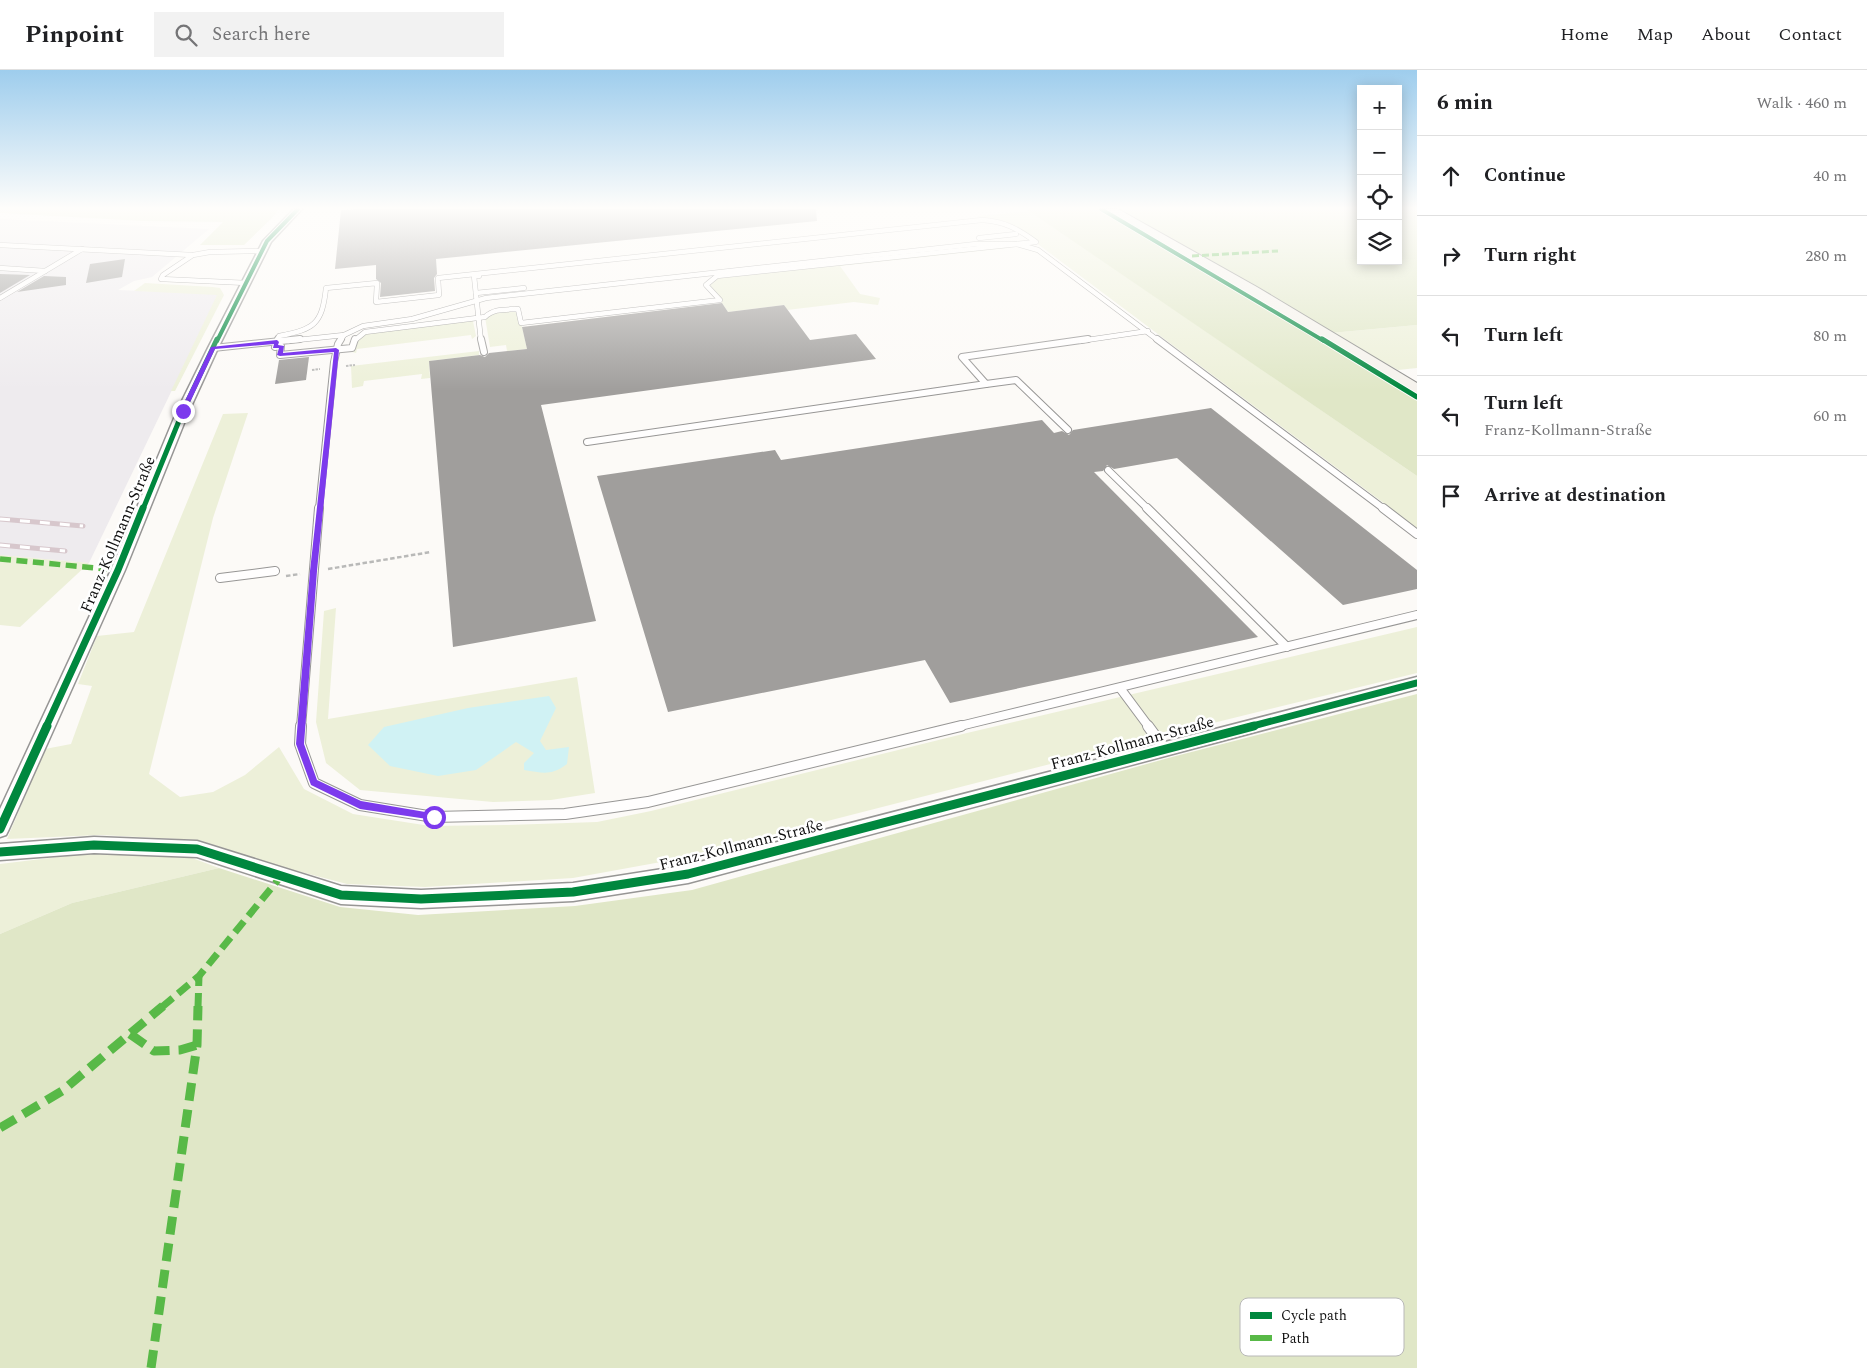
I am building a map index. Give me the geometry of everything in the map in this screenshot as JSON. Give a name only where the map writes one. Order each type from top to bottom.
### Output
[{"type":"street","name":"Franz-Kollmann-Straße","points":[[0,829],[118,570],[183,411],[253,270]]},
{"type":"street","points":[[1216,270],[1417,390]]},
{"type":"street","name":"Franz-Kollmann-Straße","points":[[0,852],[94,845],[197,849],[341,895],[421,898],[573,892],[688,874],[1417,683]]},
{"type":"lane","points":[[24,270],[46,271]]},
{"type":"lane","points":[[171,270],[163,275],[161,280],[247,283]]},
{"type":"lane","points":[[517,270],[438,278],[439,295],[376,302],[377,283],[326,288],[324,310],[318,323],[304,331],[279,336],[275,347],[281,346],[280,355],[352,348],[354,340],[365,332],[485,317],[486,314],[494,311],[518,309],[521,324],[720,300],[706,285],[717,276],[777,270]]},
{"type":"lane","points":[[484,352],[478,318],[474,276],[535,270]]},
{"type":"lane","points":[[476,293],[690,270]]},
{"type":"lane","points":[[213,348],[344,335],[363,326],[412,319],[477,300],[748,270]]},
{"type":"lane","points":[[1064,270],[1417,534]]},
{"type":"lane","points":[[2,296],[46,271]]},
{"type":"lane","points":[[986,384],[962,357],[1148,332]]},
{"type":"lane","points":[[344,335],[336,350],[313,571],[300,744],[314,783],[360,805],[434,817],[565,814],[648,802],[1417,615]]},
{"type":"lane","points":[[587,442],[1016,380],[1068,430]]},
{"type":"lane","points":[[1108,470],[1287,647]]},
{"type":"lane","points":[[220,578],[275,571]]},
{"type":"lane","points":[[1120,688],[1164,748]]},
{"type":"path","points":[[281,577],[431,552]]},
{"type":"shaded area","points":[[0,270],[161,270],[152,277],[134,281],[118,290],[218,294],[89,563],[0,555]]},
{"type":"green space","points":[[776,270],[843,270],[860,294],[880,298],[878,305],[854,302],[787,310],[784,305],[728,312],[706,285],[717,276]]},
{"type":"green space","points":[[1072,270],[1116,270],[1417,476],[1417,528]]},
{"type":"green space","points":[[1115,270],[1203,270],[1417,400],[1417,476]]},
{"type":"green space","points":[[1222,270],[1417,270],[1417,325],[1331,333]]},
{"type":"green space","points":[[145,283],[220,288],[224,295],[175,391],[171,391],[217,295],[134,291]]},
{"type":"green space","points":[[518,309],[527,349],[507,351],[506,345],[490,347],[485,317],[487,314]]},
{"type":"green space","points":[[466,320],[473,321],[476,336],[472,339],[471,335],[357,349],[356,353],[352,352],[354,340],[365,332]]},
{"type":"green space","points":[[1417,325],[1417,368],[1398,370],[1331,333]]},
{"type":"green space","points":[[479,351],[479,355],[429,361],[430,378],[421,379],[422,374],[364,381],[363,386],[352,388],[351,366]]},
{"type":"green space","points":[[248,413],[213,518],[149,774],[180,797],[213,792],[245,775],[279,747],[304,789],[353,814],[430,826],[597,822],[651,811],[967,733],[1417,627],[1417,673],[1152,738],[683,858],[573,878],[425,887],[347,884],[286,868],[199,840],[100,835],[7,839],[45,749],[71,744],[92,686],[78,684],[97,636],[134,632],[223,414]]},
{"type":"green space","points":[[0,555],[89,563],[20,627],[0,625]]},
{"type":"green space","points":[[336,608],[328,719],[577,677],[595,793],[551,800],[493,802],[360,790],[326,763],[316,722],[324,611]]},
{"type":"green space","points":[[1417,694],[1417,1368],[0,1368],[0,934],[72,903],[219,868],[340,907],[418,915],[575,906],[692,890],[1172,757]]},
{"type":"green space","points":[[91,853],[192,858],[219,868],[72,903],[0,934],[0,864]]},
{"type":"water","points":[[549,696],[556,708],[540,741],[546,750],[569,747],[567,764],[551,772],[542,773],[524,770],[524,763],[534,753],[516,742],[476,770],[438,776],[390,766],[368,745],[384,727],[468,708]]},
{"type":"building","points":[[89,270],[123,270],[122,277],[86,283]]},
{"type":"building","points":[[376,270],[437,270],[437,274],[434,278],[435,291],[380,297],[381,283],[376,279]]},
{"type":"building","points":[[0,274],[30,275],[0,293]]},
{"type":"building","points":[[44,276],[66,277],[66,285],[17,292]]},
{"type":"building","points":[[722,303],[728,312],[784,305],[810,340],[856,334],[876,359],[541,405],[596,621],[453,647],[429,361],[480,355],[485,357],[489,353],[527,349],[522,327]]},
{"type":"building","points":[[309,357],[306,380],[275,384],[279,360]]},
{"type":"building","points":[[1211,408],[1417,570],[1417,589],[1343,605],[1177,458],[1114,469],[1107,465],[1103,471],[1094,472],[1258,637],[950,703],[925,660],[668,712],[597,476],[775,450],[781,460],[1042,420],[1054,433],[1062,431],[1069,435],[1073,430]]},
{"type":"railway","points":[[0,519],[83,526]]},
{"type":"railway","points":[[0,545],[65,551]]},
{"type":"marked path","points":[[0,559],[118,570]]},
{"type":"marked path","points":[[0,1128],[62,1091],[199,976],[282,875]]},
{"type":"marked path","points":[[151,1368],[197,1045],[199,976]]},
{"type":"marked path","points":[[130,1034],[154,1051],[180,1050],[197,1045]]},
{"type":"cycle path","points":[[0,829],[118,570],[183,411],[253,270]]},
{"type":"cycle path","points":[[1206,270],[1417,397]]},
{"type":"cycle path","points":[[0,852],[94,845],[197,849],[341,895],[421,899],[573,892],[688,874],[1417,683]]},
{"type":"route","points":[[183,411],[213,348],[277,342],[275,347],[281,346],[280,355],[336,350],[313,571],[300,744],[314,783],[360,805],[434,817]]}]
